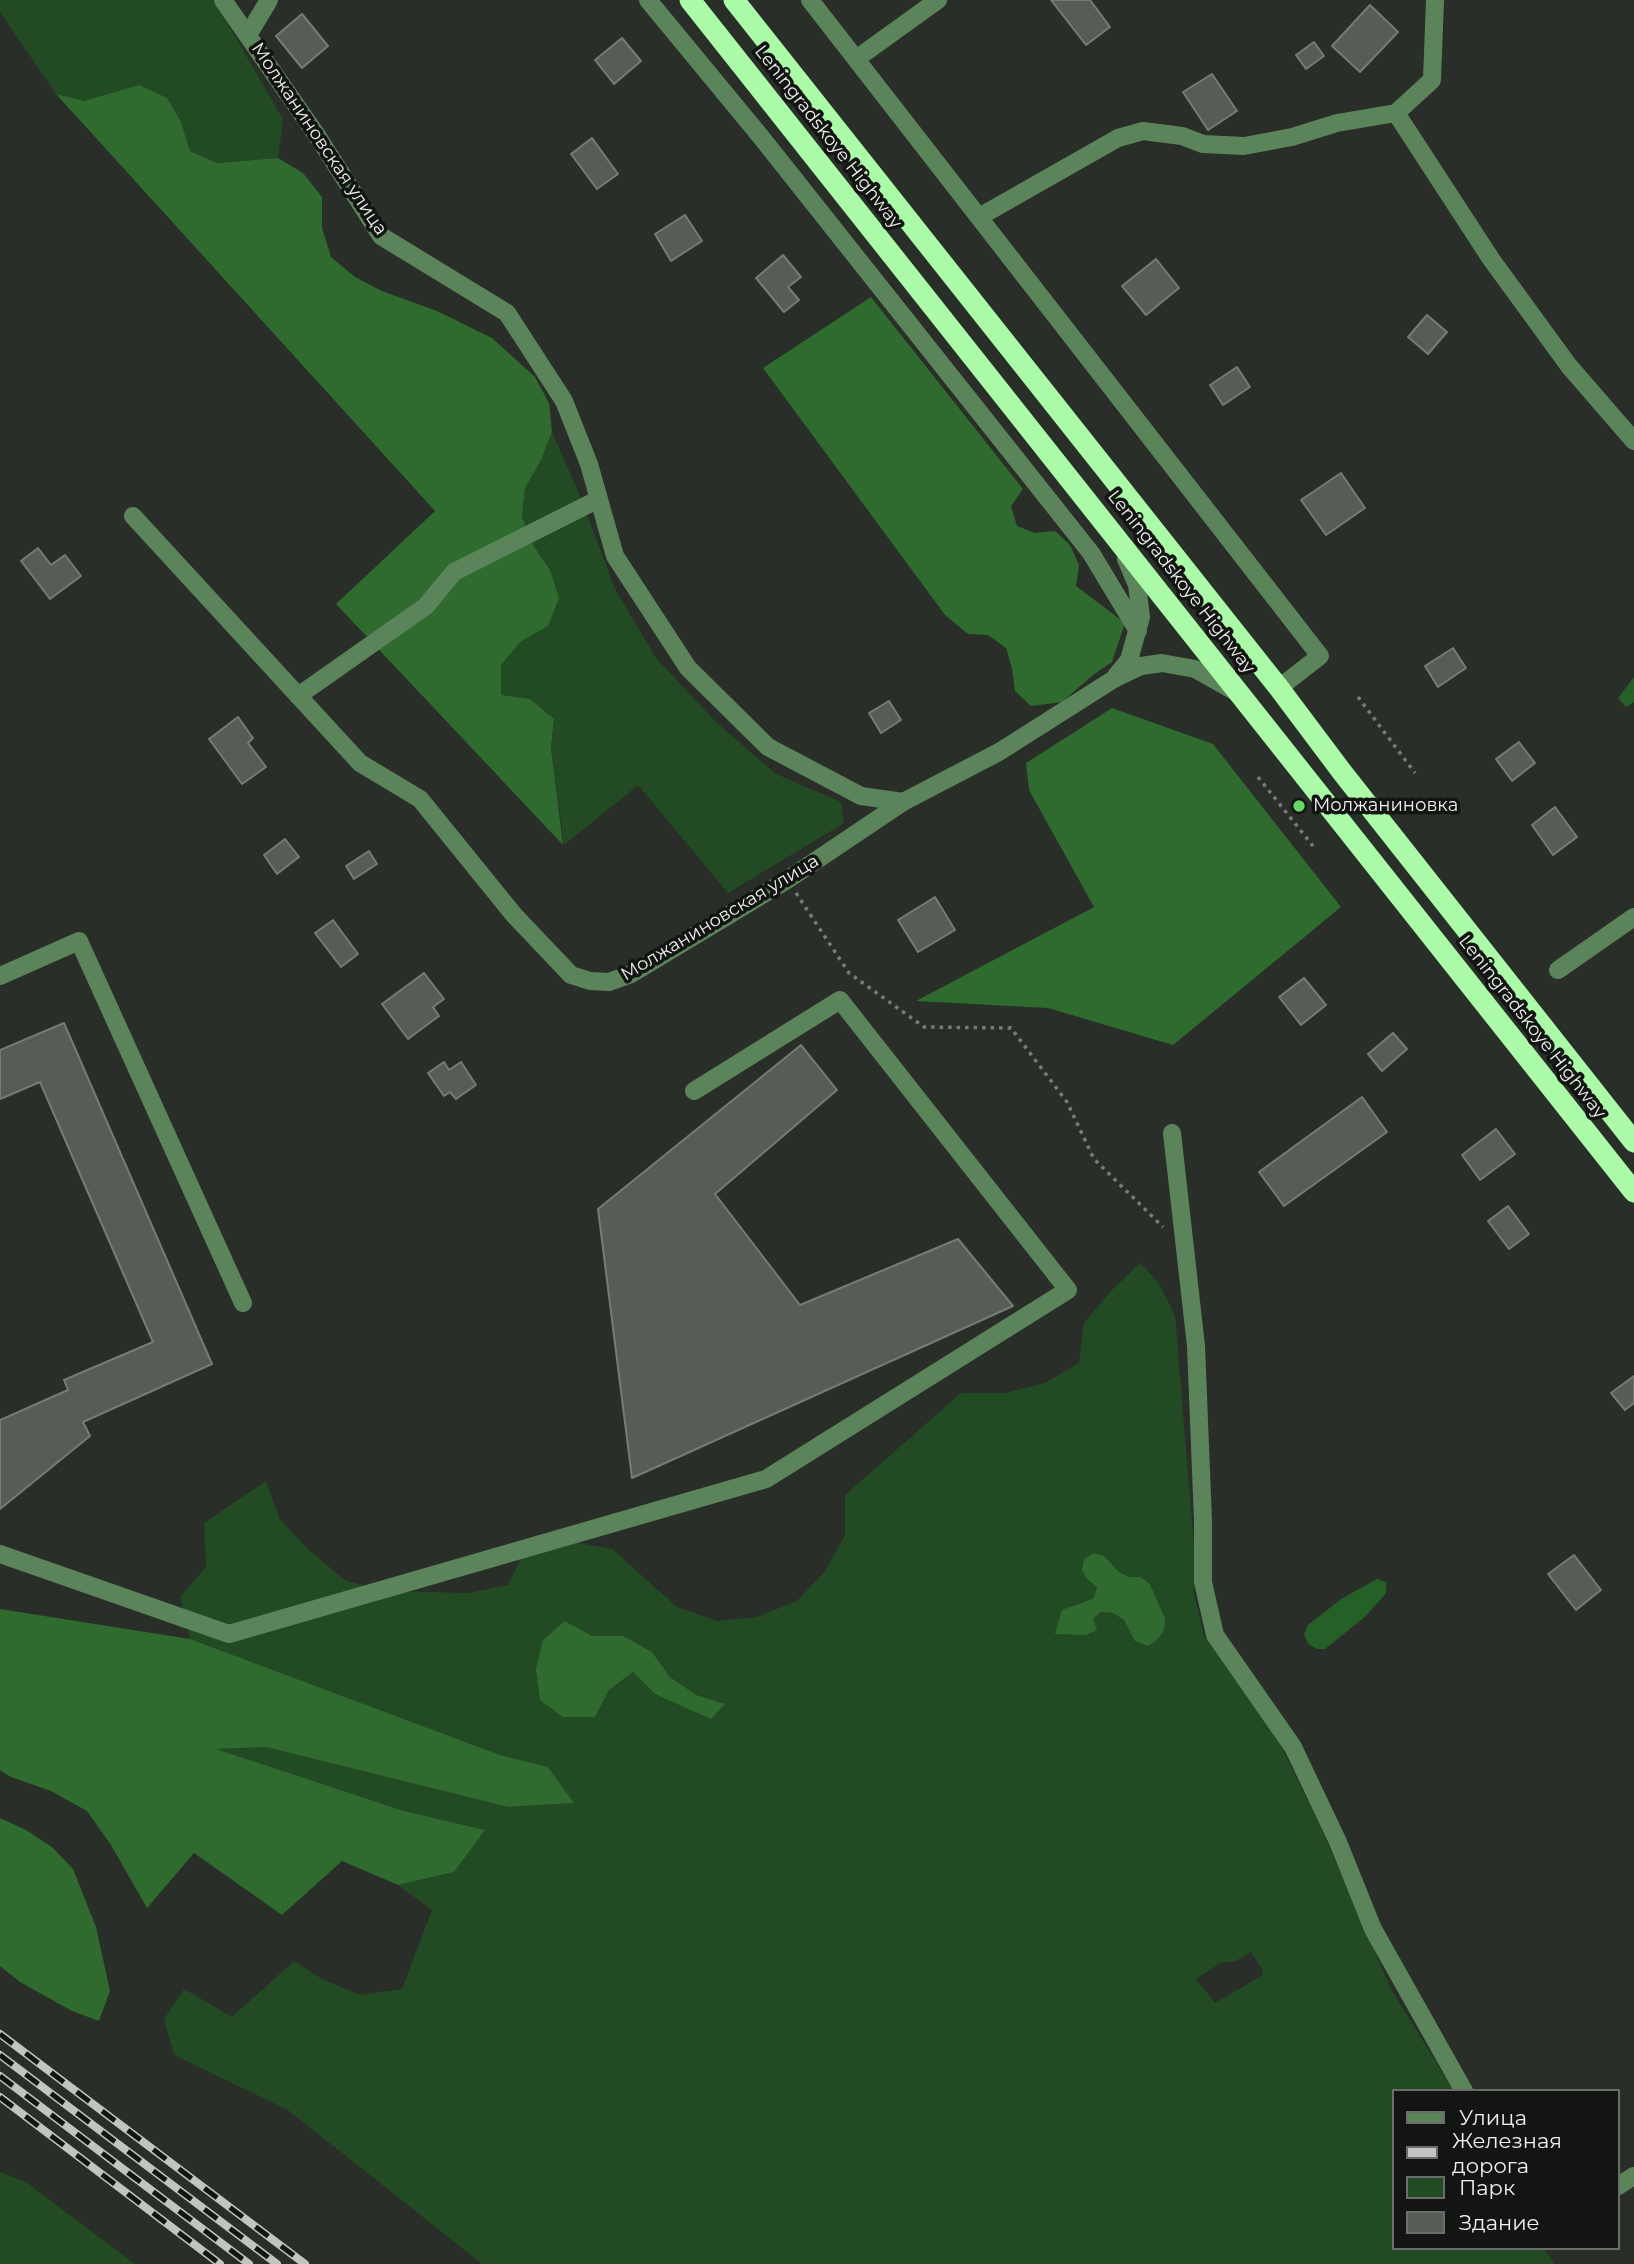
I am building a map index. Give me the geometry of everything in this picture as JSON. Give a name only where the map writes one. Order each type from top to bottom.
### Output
[{"type":"highway","name":"Leningradskoye Highway","points":[[691,0],[1634,1192]]},
{"type":"highway","name":"Leningradskoye Highway","points":[[734,0],[1279,688],[1342,772],[1634,1142]]},
{"type":"street","name":"Молжаниновская улица","points":[[223,0],[318,137],[381,236],[508,313],[564,401],[589,464],[615,556],[688,668],[768,747],[861,796],[904,802]]},
{"type":"street","points":[[248,35],[269,0]]},
{"type":"street","points":[[648,0],[761,137],[1091,553],[1139,631]]},
{"type":"street","points":[[810,0],[1320,656],[1279,688]]},
{"type":"street","points":[[856,59],[939,0]]},
{"type":"street","points":[[979,217],[1118,138],[1143,131],[1182,136],[1203,144],[1244,146],[1396,113],[1432,80],[1435,0]]},
{"type":"street","points":[[1396,113],[1491,259],[1569,366],[1634,441]]},
{"type":"street","points":[[298,696],[426,606],[454,572],[599,499]]},
{"type":"street","name":"Молжаниновская улица","points":[[133,516],[360,763],[420,799],[514,915],[571,975],[590,981],[610,982],[631,974],[788,880],[904,802],[999,752],[1114,679],[1141,666],[1162,663],[1182,666],[1217,680],[1242,696]]},
{"type":"street","name":"Молжаниновская улица","points":[[1114,679],[1129,660],[1139,631],[1141,604],[1137,585],[1115,536]]},
{"type":"street","points":[[1558,970],[1634,917]]},
{"type":"street","points":[[0,976],[79,941],[243,1303]]},
{"type":"street","points":[[0,1554],[229,1634],[766,1479],[1068,1290],[840,1000],[694,1091]]},
{"type":"street","points":[[1172,1133],[1196,1346],[1203,1582],[1215,1635],[1293,1747],[1338,1842],[1373,1930],[1463,2089]]},
{"type":"path","points":[[1358,697],[1415,773]]},
{"type":"path","points":[[1258,777],[1313,846]]},
{"type":"path","points":[[788,880],[849,973],[924,1027],[1011,1028],[1067,1102],[1094,1159],[1185,1249]]},
{"type":"green space","points":[[0,0],[214,0],[283,119],[278,158],[217,163],[190,151],[181,122],[140,85],[84,102],[56,94],[0,12]]},
{"type":"green space","points":[[552,432],[579,493],[615,589],[656,658],[716,722],[776,774],[841,802],[844,823],[728,893],[638,785],[564,845],[551,748],[554,720],[501,696],[501,665],[520,642],[548,626],[550,570],[533,545],[522,517],[525,488],[541,460]]},
{"type":"green space","points":[[1140,1263],[1158,1282],[1175,1315],[1194,1545],[1194,1593],[1204,1636],[1272,1728],[1322,1830],[1392,1991],[1453,2089],[1392,2089],[1392,2250],[1544,2250],[1555,2264],[482,2264],[288,2110],[174,2055],[164,2019],[184,1989],[232,2017],[294,1961],[322,1979],[360,1995],[402,1989],[432,1910],[398,1885],[454,1872],[484,1830],[404,1811],[214,1749],[266,1747],[508,1807],[574,1803],[548,1767],[500,1755],[190,1639],[180,1597],[206,1567],[204,1523],[266,1481],[280,1520],[310,1551],[346,1581],[386,1591],[468,1593],[508,1585],[526,1549],[568,1541],[612,1549],[677,1607],[717,1621],[757,1617],[797,1601],[825,1571],[845,1535],[845,1495],[961,1393],[1005,1393],[1045,1383],[1079,1363],[1084,1323],[1110,1292]],"holes":[[[1112,1564],[1119,1572],[1129,1577],[1141,1577],[1150,1584],[1154,1594],[1136,1641],[1124,1620],[1113,1613],[1101,1612],[1093,1619],[1060,1635],[1073,1605],[1094,1598],[1097,1587],[1088,1580]],[[565,1621],[592,1636],[652,1652],[670,1677],[696,1696],[724,1703],[655,1694],[633,1672],[609,1690],[595,1717]],[[1251,1952],[1263,1975],[1215,2003],[1196,1979],[1222,1962],[1234,1962]]]},
{"type":"green space","points":[[0,2172],[26,2182],[135,2264],[0,2264]]},
{"type":"shaded area","points":[[139,85],[167,98],[181,122],[190,151],[217,163],[278,158],[303,173],[322,197],[322,228],[331,257],[355,277],[382,291],[437,311],[492,338],[535,377],[549,403],[552,432],[541,460],[525,488],[522,517],[533,545],[550,570],[559,598],[548,626],[520,642],[501,665],[501,695],[530,699],[554,719],[551,748],[563,845],[336,604],[435,511],[56,94],[84,101]]},
{"type":"shaded area","points":[[871,297],[1023,489],[1011,506],[1017,526],[1035,533],[1055,531],[1070,545],[1079,565],[1076,586],[1125,623],[1112,662],[1062,702],[1031,706],[1015,691],[1006,648],[988,635],[968,634],[945,615],[763,368]]},
{"type":"shaded area","points":[[1634,677],[1634,702],[1626,707],[1618,698]]},
{"type":"shaded area","points":[[1112,708],[1213,744],[1341,907],[1173,1045],[1048,1008],[916,1001],[1094,907],[1029,790],[1026,763]]},
{"type":"shaded area","points":[[1094,1553],[1104,1556],[1119,1572],[1129,1577],[1141,1577],[1150,1584],[1165,1619],[1164,1630],[1157,1640],[1148,1646],[1135,1641],[1124,1620],[1113,1613],[1101,1612],[1093,1619],[1097,1630],[1086,1635],[1055,1634],[1062,1610],[1094,1598],[1097,1587],[1088,1580],[1082,1570],[1084,1559]]},
{"type":"shaded area","points":[[1377,1579],[1386,1582],[1386,1593],[1366,1616],[1325,1649],[1317,1649],[1308,1644],[1304,1634],[1308,1625],[1341,1599]]},
{"type":"shaded area","points":[[0,1609],[190,1639],[500,1755],[548,1767],[574,1803],[508,1807],[266,1747],[216,1749],[404,1811],[485,1830],[454,1872],[398,1885],[342,1861],[282,1915],[194,1853],[147,1908],[111,1845],[87,1811],[51,1791],[11,1777],[0,1770]]},
{"type":"shaded area","points":[[565,1621],[592,1636],[623,1636],[652,1652],[670,1677],[696,1695],[725,1704],[711,1719],[655,1694],[633,1672],[609,1690],[595,1717],[563,1717],[540,1700],[536,1669],[543,1640]]},
{"type":"shaded area","points":[[0,1818],[26,1830],[52,1847],[73,1869],[96,1927],[110,1991],[99,2021],[72,2011],[20,1982],[0,1966]]},
{"type":"building","points":[[1051,0],[1090,0],[1110,27],[1086,45]]},
{"type":"building","points":[[1370,5],[1398,32],[1360,72],[1332,46]]},
{"type":"building","points":[[302,14],[328,46],[302,68],[276,36]]},
{"type":"building","points":[[622,38],[641,61],[614,84],[595,60]]},
{"type":"building","points":[[1314,42],[1324,56],[1306,69],[1296,55]]},
{"type":"building","points":[[1212,74],[1237,111],[1208,130],[1183,92]]},
{"type":"building","points":[[592,138],[618,174],[597,189],[571,154]]},
{"type":"building","points":[[685,215],[702,241],[671,261],[655,234]]},
{"type":"building","points":[[783,255],[801,277],[788,287],[799,300],[784,312],[756,278]]},
{"type":"building","points":[[1156,259],[1179,288],[1146,315],[1122,286]]},
{"type":"building","points":[[1427,315],[1447,332],[1428,354],[1408,337]]},
{"type":"building","points":[[1237,367],[1250,387],[1223,405],[1210,385]]},
{"type":"building","points":[[1341,473],[1365,508],[1326,535],[1301,500]]},
{"type":"building","points":[[38,548],[51,565],[65,555],[81,576],[50,599],[21,561]]},
{"type":"building","points":[[1453,648],[1466,668],[1438,687],[1425,666]]},
{"type":"building","points":[[889,701],[901,720],[881,733],[869,713]]},
{"type":"building","points":[[238,717],[253,738],[248,743],[266,767],[242,784],[209,739]]},
{"type":"building","points":[[1519,742],[1535,763],[1512,781],[1496,759]]},
{"type":"building","points":[[1555,807],[1577,837],[1553,855],[1532,825]]},
{"type":"building","points":[[285,839],[299,857],[277,874],[264,855]]},
{"type":"building","points":[[369,851],[377,864],[354,879],[346,866]]},
{"type":"building","points":[[935,897],[955,930],[918,952],[898,920]]},
{"type":"building","points":[[333,920],[358,954],[341,967],[315,933]]},
{"type":"building","points":[[424,973],[444,999],[433,1007],[439,1016],[408,1039],[382,1004]]},
{"type":"building","points":[[1304,978],[1326,1005],[1301,1025],[1279,997]]},
{"type":"building","points":[[64,1023],[212,1364],[83,1422],[90,1436],[0,1509],[0,1420],[68,1390],[64,1380],[153,1342],[40,1082],[0,1099],[0,1050]]},
{"type":"building","points":[[1393,1033],[1407,1049],[1382,1071],[1368,1054]]},
{"type":"building","points":[[801,1045],[837,1090],[715,1194],[800,1305],[958,1239],[1013,1306],[632,1478],[598,1209]]},
{"type":"building","points":[[444,1062],[449,1070],[461,1062],[476,1085],[456,1099],[450,1092],[444,1096],[428,1073]]},
{"type":"building","points":[[1362,1097],[1387,1132],[1284,1206],[1259,1172]]},
{"type":"building","points":[[1496,1129],[1515,1154],[1480,1180],[1462,1155]]},
{"type":"building","points":[[1508,1206],[1529,1234],[1509,1249],[1488,1221]]},
{"type":"building","points":[[1634,1376],[1634,1403],[1625,1410],[1611,1393]]},
{"type":"building","points":[[1574,1555],[1601,1590],[1576,1610],[1548,1574]]},
{"type":"railway","points":[[0,2034],[305,2264]]},
{"type":"railway","points":[[0,2055],[277,2264]]},
{"type":"railway","points":[[0,2076],[249,2264]]},
{"type":"railway","points":[[0,2097],[220,2264]]},
{"type":"place","name":"Молжаниновка","points":[[1299,806]]}]
